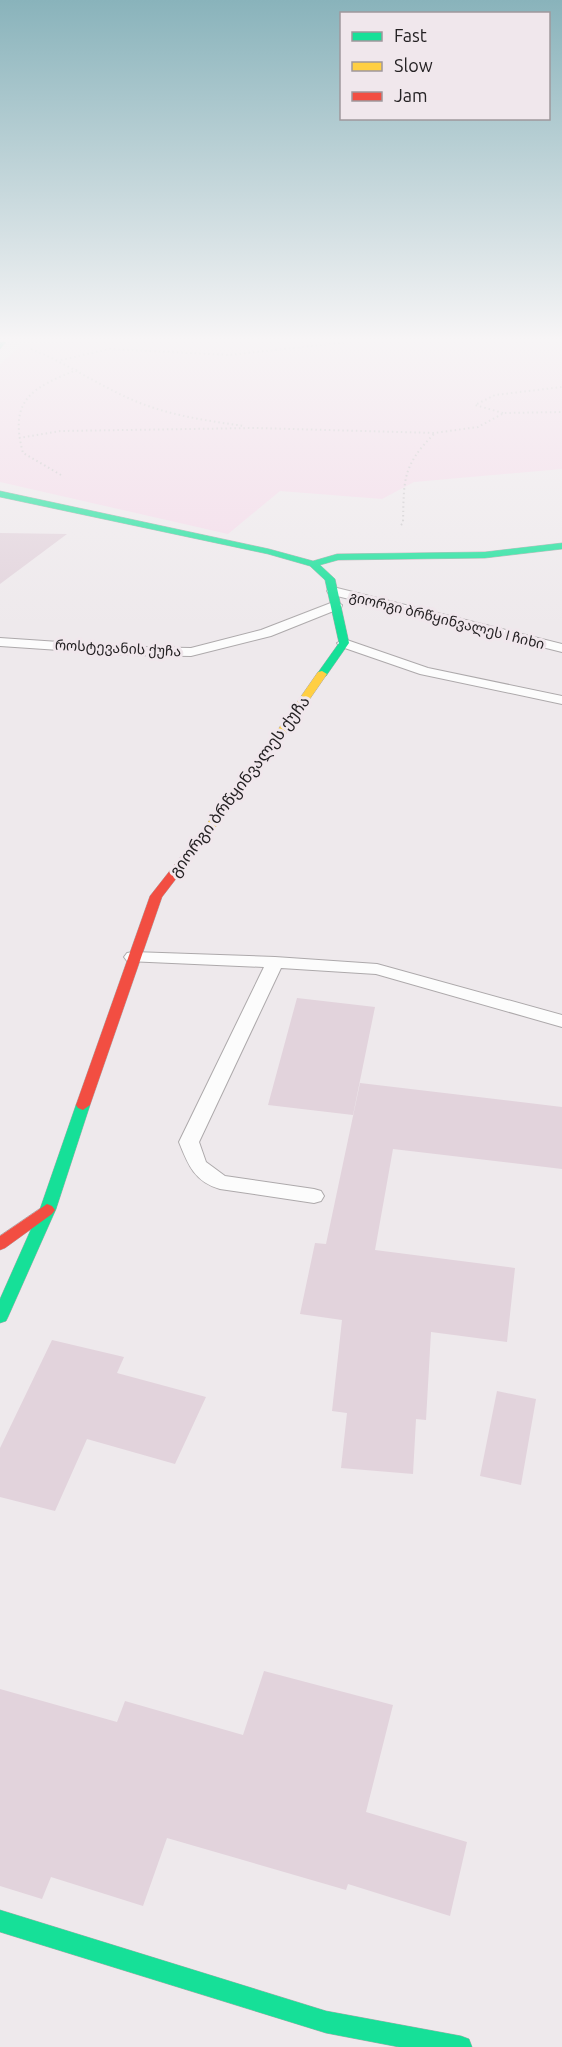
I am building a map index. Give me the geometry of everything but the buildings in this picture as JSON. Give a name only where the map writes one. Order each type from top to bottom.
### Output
[{"type":"street","points":[[0,494],[269,552],[313,564],[330,579],[344,643]]},
{"type":"street","points":[[313,564],[337,557],[485,555],[562,546]]},
{"type":"street","name":"გიორგი ბრწყინვალეს ქუჩა","points":[[0,1317],[48,1209],[133,957],[156,896],[265,756],[344,643]]},
{"type":"street","points":[[0,1244],[48,1209]]},
{"type":"street","points":[[0,1921],[326,2022],[461,2047]]},
{"type":"lane","name":"როსტევანის ქუჩა","points":[[0,642],[191,652],[266,633],[334,598]]},
{"type":"lane","name":"გიორგი ბრწყინვალეს I ჩიხი","points":[[334,598],[562,648]]},
{"type":"lane","points":[[344,643],[425,670],[562,700]]},
{"type":"lane","points":[[133,957],[275,962],[377,969],[562,1021]]},
{"type":"lane","points":[[275,962],[189,1142],[198,1167],[219,1182],[314,1196]]},
{"type":"path","points":[[19,438],[23,453],[67,479]]},
{"type":"path","points":[[370,557],[403,523],[404,474],[418,448],[429,438]]},
{"type":"shaded area","points":[[0,438],[562,438],[562,469],[414,482],[382,499],[280,491],[228,534],[0,482]]},
{"type":"traffic: fast","points":[[0,494],[269,552],[313,564],[330,579],[344,643],[322,674]]},
{"type":"traffic: fast","points":[[313,564],[337,557],[485,555],[562,546]]},
{"type":"traffic: fast","points":[[0,1317],[48,1209],[83,1105]]},
{"type":"traffic: fast","points":[[0,1921],[326,2022],[461,2047]]},
{"type":"traffic: slow","points":[[209,828],[265,756],[322,674]]},
{"type":"traffic: jam","points":[[83,1105],[156,896],[209,828]]},
{"type":"traffic: jam","points":[[0,1244],[47,1210]]}]
